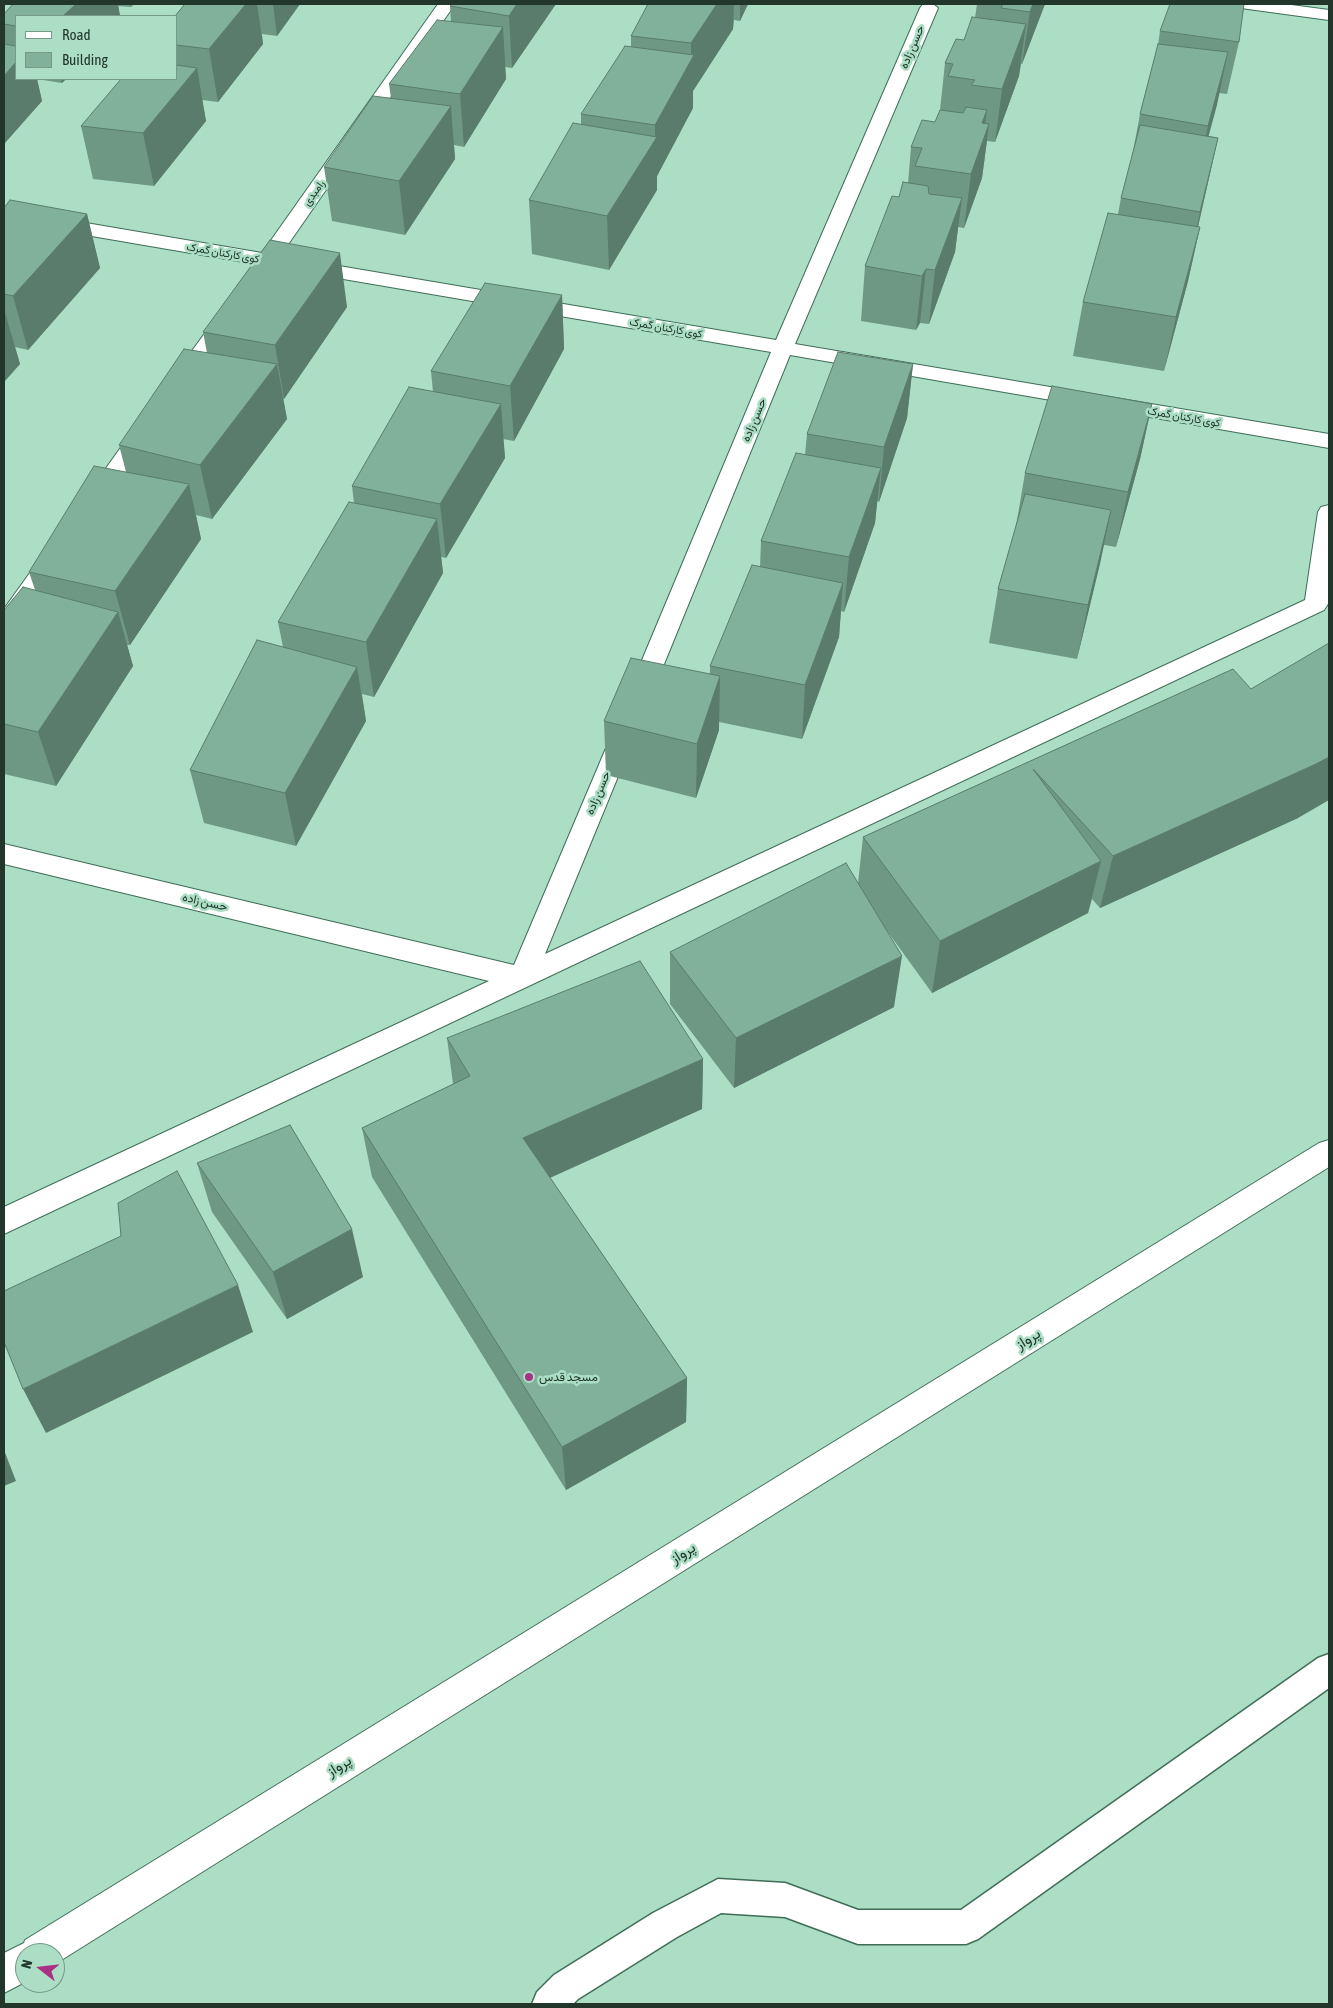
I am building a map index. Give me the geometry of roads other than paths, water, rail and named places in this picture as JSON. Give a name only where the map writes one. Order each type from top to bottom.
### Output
[{"type":"street","name":"رامبدی","points":[[84,514],[267,260],[446,4]]},
{"type":"street","points":[[1248,4],[1329,14]]},
{"type":"street","name":"حسن زاده","points":[[4,854],[522,978],[784,348],[929,8]]},
{"type":"street","name":"کوی کارکنان گمرک","points":[[4,215],[1329,442]]},
{"type":"street","points":[[4,1221],[1316,604],[1329,512]]},
{"type":"street","points":[[4,626],[67,538]]},
{"type":"street","name":"پرواز","points":[[54,1943],[1329,1152]]},
{"type":"street","points":[[4,1974],[15,1967]]},
{"type":"lane","points":[[549,2004],[566,1987],[718,1896],[785,1900],[858,1927],[966,1926],[1329,1669]]},
{"type":"place","name":"مسجد قدس","points":[[529,1377]]}]
